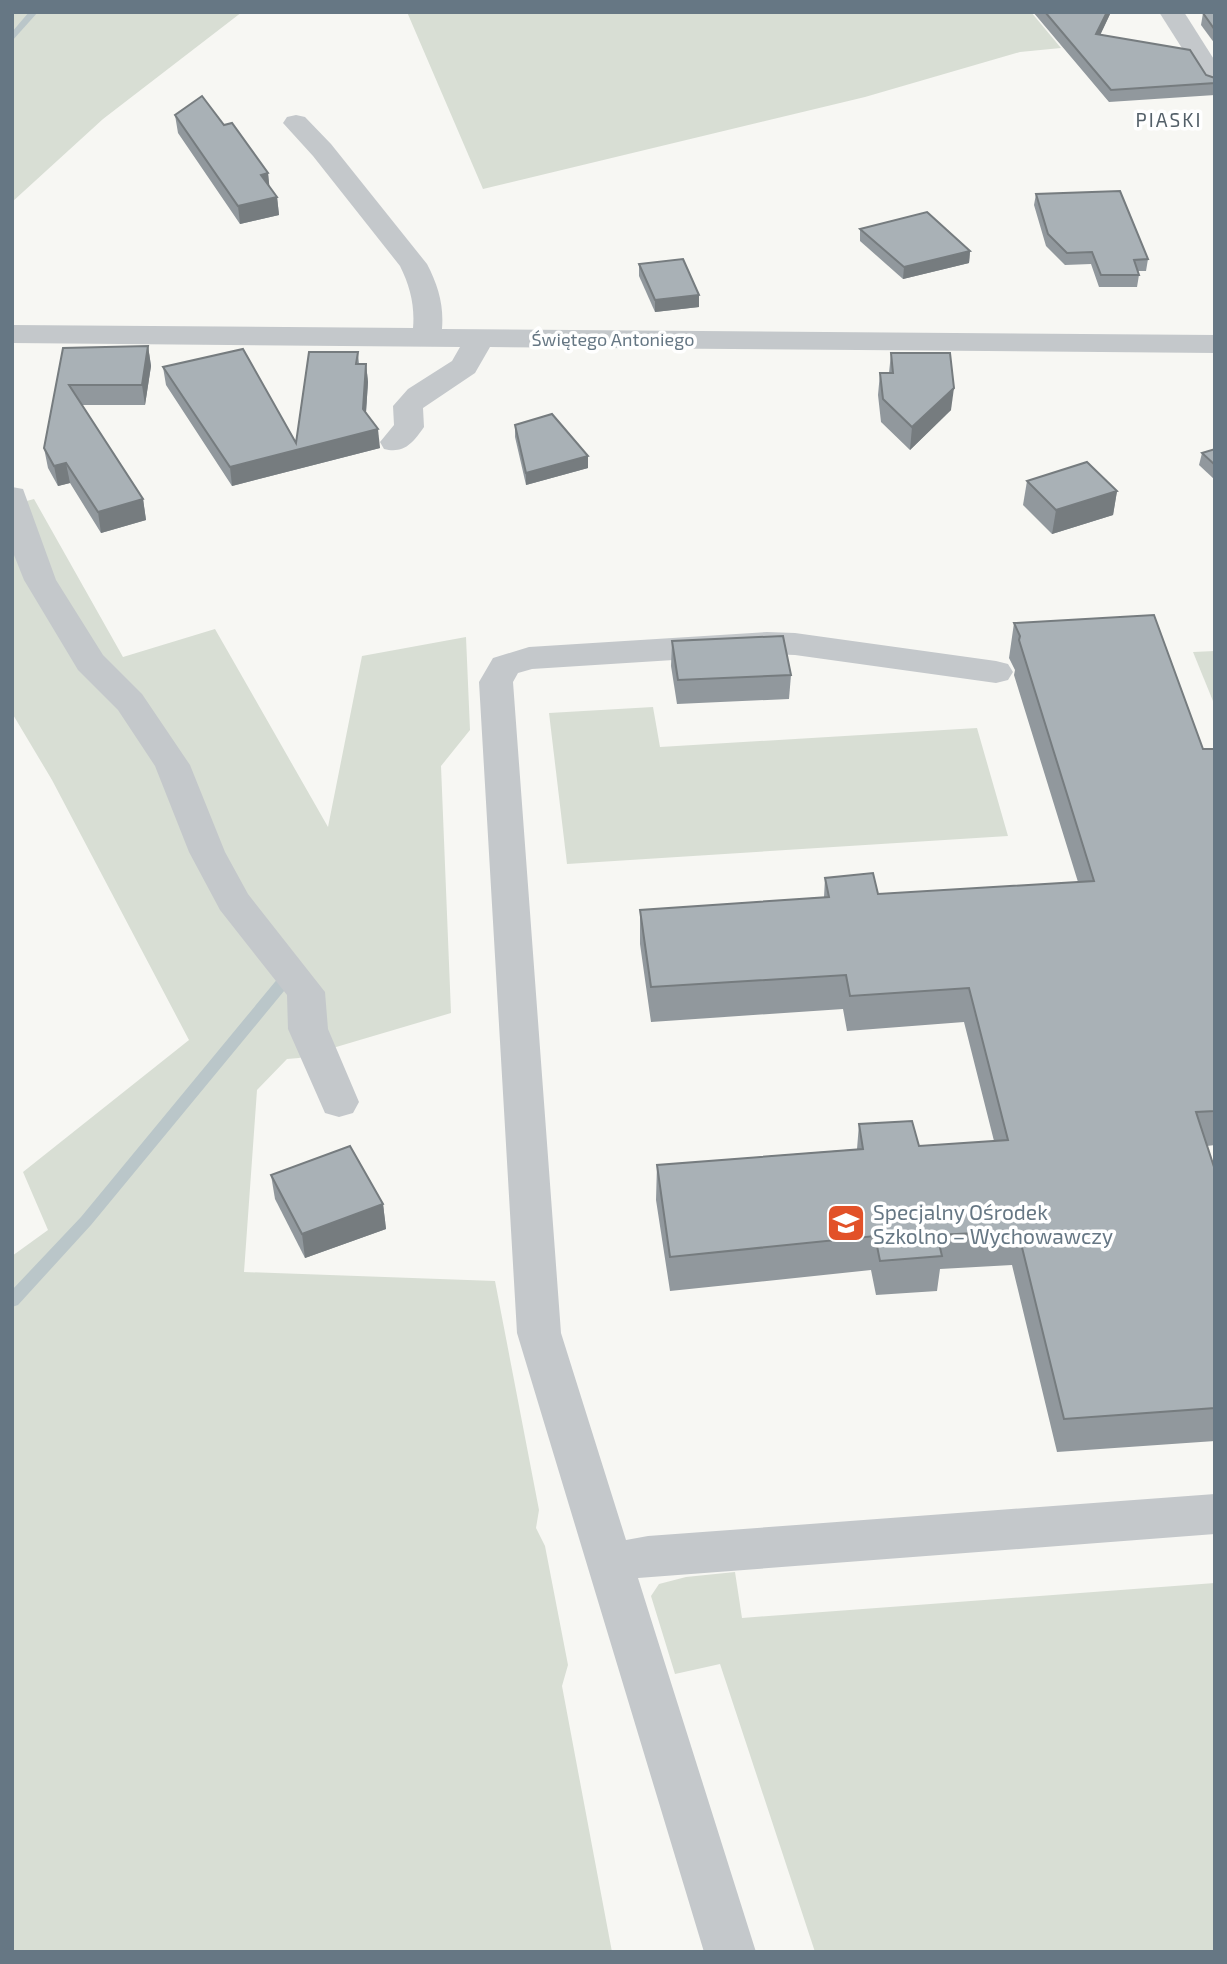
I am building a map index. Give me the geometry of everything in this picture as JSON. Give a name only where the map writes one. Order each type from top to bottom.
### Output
[{"type":"street","points":[[1171,12],[1215,81]]},
{"type":"street","points":[[296,123],[322,150],[413,264],[424,286],[429,315],[427,338]]},
{"type":"street","name":"Świętego Antoniego","points":[[12,334],[1215,344]]},
{"type":"street","points":[[395,442],[409,427],[408,406],[419,395],[464,367],[480,338]]},
{"type":"street","points":[[12,496],[14,513],[40,580],[90,662],[131,702],[172,765],[207,852],[233,901],[306,992],[308,1029],[339,1102]]},
{"type":"street","points":[[730,1952],[540,1332],[496,682],[505,666],[529,658],[767,643],[795,644],[996,672]]},
{"type":"street","points":[[610,1564],[648,1556],[1215,1514]]},
{"type":"shaded area","points":[[12,12],[242,12],[103,119],[12,202]]},
{"type":"shaded area","points":[[407,12],[1031,12],[1061,48],[1020,52],[865,97],[483,189]]},
{"type":"shaded area","points":[[34,499],[123,657],[215,629],[328,827],[362,656],[466,637],[470,730],[441,766],[451,1013],[299,1058],[287,1059],[257,1090],[244,1272],[495,1281],[539,1510],[536,1528],[545,1546],[568,1665],[562,1686],[612,1952],[12,1952],[12,1256],[48,1230],[23,1172],[189,1040],[52,780],[12,713],[12,505]]},
{"type":"shaded area","points":[[1215,651],[1215,706],[1193,652]]},
{"type":"shaded area","points":[[653,707],[660,747],[977,728],[1008,836],[567,864],[549,713]]},
{"type":"shaded area","points":[[735,1572],[742,1618],[1215,1583],[1215,1952],[815,1952],[720,1664],[675,1674],[651,1596],[659,1584],[686,1577]]},
{"type":"building","points":[[1045,12],[1107,12],[1096,34],[1190,50],[1206,75],[1215,78],[1215,83],[1111,90]]},
{"type":"building","points":[[1203,13],[1215,13],[1215,30]]},
{"type":"building","points":[[202,96],[224,125],[232,123],[268,173],[261,175],[277,197],[238,206],[175,115]]},
{"type":"building","points":[[1120,191],[1148,259],[1134,260],[1139,275],[1101,275],[1092,252],[1067,253],[1048,234],[1036,194]]},
{"type":"building","points":[[927,212],[970,251],[904,267],[860,229]]},
{"type":"building","points":[[683,259],[699,295],[655,300],[639,264]]},
{"type":"building","points":[[148,346],[142,385],[69,385],[143,499],[98,512],[66,463],[54,466],[44,448],[63,348]]},
{"type":"building","points":[[243,349],[296,443],[309,352],[358,352],[356,364],[366,364],[363,409],[378,429],[230,467],[163,367]]},
{"type":"building","points":[[891,353],[950,353],[954,388],[912,427],[883,399],[880,373],[893,373]]},
{"type":"building","points":[[552,414],[588,456],[526,473],[515,425]]},
{"type":"building","points":[[1215,449],[1215,465],[1202,453]]},
{"type":"building","points":[[1087,462],[1117,491],[1056,510],[1027,481]]},
{"type":"building","points":[[1154,615],[1203,749],[1215,749],[1215,1111],[1196,1112],[1215,1170],[1215,1408],[1064,1419],[1018,1231],[937,1235],[942,1256],[880,1261],[875,1236],[670,1257],[657,1165],[863,1149],[859,1124],[912,1121],[919,1146],[1008,1140],[969,988],[850,996],[846,975],[651,987],[640,910],[829,897],[825,878],[873,873],[878,894],[1094,881],[1014,623]]},
{"type":"building","points":[[783,636],[791,675],[678,680],[672,641]]},
{"type":"building","points":[[350,1146],[383,1204],[302,1234],[271,1175]]},
{"type":"waterway","points":[[12,38],[34,12]]},
{"type":"waterway","points":[[12,1301],[86,1221],[284,981]]},
{"type":"place","name":"Specjalny Ośrodek Szkolno – Wychowawczy","points":[[846,1223]]},
{"type":"district","name":"PIASKI","points":[[1169,119]]}]
